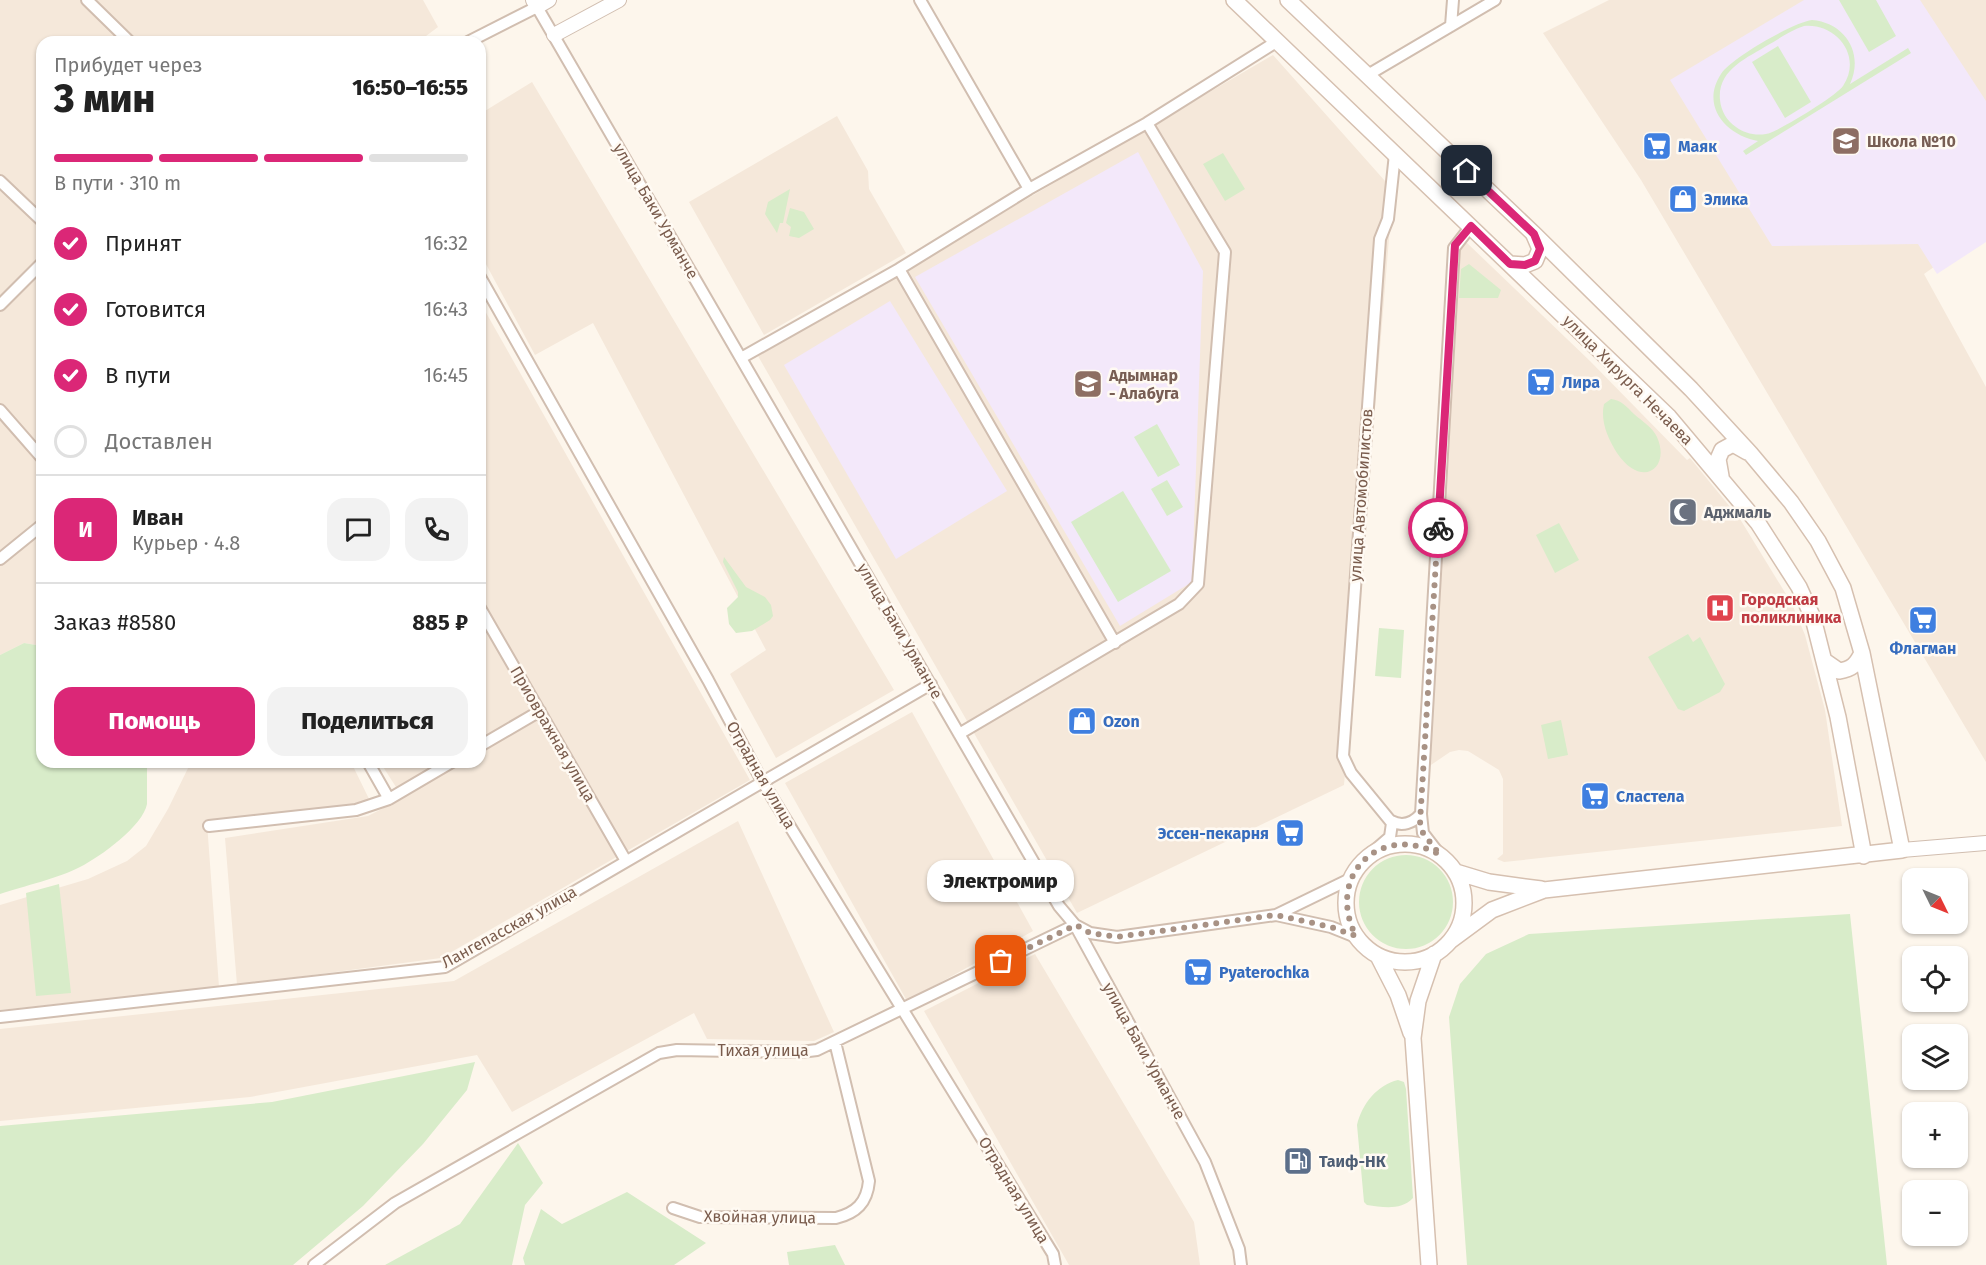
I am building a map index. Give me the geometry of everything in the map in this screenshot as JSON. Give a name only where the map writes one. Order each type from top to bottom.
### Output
[{"type":"main road","name":"улица Хирурга Нечаева","points":[[1234,0],[1669,417],[1721,476],[1758,523],[1799,587],[1813,618],[1826,663],[1853,789],[1864,856]]},
{"type":"main road","points":[[1288,0],[1534,234],[1691,389],[1791,502],[1833,567],[1843,588],[1862,652],[1902,850],[1544,890],[1489,882],[1456,872]]},
{"type":"main road","points":[[1510,264],[1525,265],[1535,261],[1540,249],[1534,234]]},
{"type":"main road","points":[[1721,476],[1718,459],[1722,450],[1733,444],[1750,453]]},
{"type":"main road","points":[[1826,663],[1839,671],[1851,669],[1862,652]]},
{"type":"main road","points":[[1450,941],[1461,922],[1464,900],[1456,872],[1440,855],[1416,844],[1404,843],[1385,847],[1368,856],[1350,879],[1346,894],[1349,923],[1366,948],[1392,961],[1421,960],[1434,954],[1492,910],[1544,890]]},
{"type":"main road","points":[[1429,1265],[1413,1038],[1418,1001],[1434,954]]},
{"type":"main road","points":[[1378,956],[1398,995],[1413,1038]]},
{"type":"street","points":[[87,0],[124,36]]},
{"type":"street","points":[[554,35],[619,0]]},
{"type":"street","points":[[920,0],[1029,189]]},
{"type":"street","points":[[1451,26],[1453,0]]},
{"type":"street","points":[[1366,76],[1494,0]]},
{"type":"street","points":[[479,36],[540,2]]},
{"type":"street","name":"улица Баки Урманче","points":[[540,2],[554,35],[959,734],[1059,906],[1076,925],[1205,1162],[1239,1249],[1240,1265]]},
{"type":"street","points":[[741,358],[899,269],[1029,189],[1147,123],[1276,42]]},
{"type":"street","points":[[959,734],[1179,604],[1198,584],[1225,252],[1147,123]]},
{"type":"street","name":"улица Автомобилистов","points":[[1392,821],[1351,773],[1343,756],[1380,239],[1388,219],[1395,154]]},
{"type":"street","points":[[0,181],[36,215]]},
{"type":"street","points":[[1440,855],[1423,833],[1421,814],[1454,248],[1471,226]]},
{"type":"street","points":[[0,305],[36,269]]},
{"type":"street","points":[[899,269],[1115,643]]},
{"type":"street","name":"Отрадная улица","points":[[486,288],[703,669],[762,781],[904,1008],[1053,1254],[1054,1265]]},
{"type":"street","points":[[0,410],[36,451]]},
{"type":"street","points":[[0,558],[36,530]]},
{"type":"street","name":"Приовражная улица","points":[[486,618],[626,861]]},
{"type":"street","name":"Лангепасская улица","points":[[0,1017],[445,967],[931,684]]},
{"type":"street","points":[[486,742],[540,711]]},
{"type":"street","points":[[371,768],[389,799]]},
{"type":"street","points":[[209,826],[356,810],[389,799],[442,768]]},
{"type":"street","points":[[1368,856],[1390,837],[1392,821],[1404,824],[1414,821],[1421,814]]},
{"type":"street","points":[[1902,850],[1986,843]]},
{"type":"street","points":[[1076,925],[1090,933],[1117,937],[1276,915],[1350,879]]},
{"type":"street","points":[[1276,915],[1331,927],[1356,936]]},
{"type":"street","name":"Тихая улица","points":[[314,1265],[395,1203],[659,1053],[677,1050],[801,1052],[817,1050],[1076,925]]},
{"type":"street","name":"Хвойная улица","points":[[673,1208],[700,1217],[836,1218],[848,1215],[863,1203],[868,1182],[835,1042]]},
{"type":"shaded area","points":[[0,0],[423,0],[438,27],[426,36],[36,36],[36,645],[24,643],[0,655]]},
{"type":"shaded area","points":[[1609,0],[1986,0],[1986,230],[1924,274],[1986,387],[1986,762],[1641,180],[1543,33]]},
{"type":"shaded area","name":"Школа №10","points":[[1804,0],[1920,0],[1986,101],[1986,242],[1937,274],[1918,244],[1772,246],[1670,80]]},
{"type":"shaded area","points":[[1273,55],[1393,190],[1344,785],[1077,913],[758,356]]},
{"type":"shaded area","points":[[532,82],[894,690],[776,758],[730,674],[766,650],[593,323],[535,355],[486,264],[486,110]]},
{"type":"shaded area","points":[[837,116],[868,171],[869,189],[906,253],[764,335],[689,202]]},
{"type":"shaded area","name":"Адымнар - Алабуга","points":[[1138,152],[1203,271],[1192,582],[1120,626],[915,277]]},
{"type":"shaded area","points":[[1466,242],[1590,361],[1687,460],[1690,458],[1740,519],[1792,604],[1805,635],[1825,710],[1842,826],[1504,862],[1497,859],[1503,854],[1503,779],[1499,770],[1468,751],[1459,750],[1450,752],[1428,767],[1459,250]]},
{"type":"shaded area","points":[[890,301],[1007,491],[896,559],[784,365]]},
{"type":"shaded area","points":[[486,313],[750,780],[441,958],[237,985],[225,838],[368,816],[403,798],[384,768],[486,768]]},
{"type":"shaded area","points":[[912,712],[1033,931],[907,1001],[785,783]]},
{"type":"shaded area","points":[[188,768],[354,768],[370,801],[321,811],[207,823],[219,987],[0,1010],[0,905],[88,879],[127,861],[146,846],[168,809]]},
{"type":"shaded area","points":[[738,821],[834,1032],[814,1041],[707,1039],[694,1013],[512,1112],[477,1055],[250,1097],[0,1121],[0,1029],[454,981]]},
{"type":"shaded area","points":[[1035,954],[1194,1222],[1200,1265],[1069,1265],[924,1011]]},
{"type":"green space","points":[[1839,0],[1876,0],[1896,36],[1869,52]]},
{"type":"green space","points":[[1812,20],[1824,22],[1843,34],[1853,51],[1855,62],[1850,84],[1908,48],[1911,53],[1746,155],[1743,151],[1758,141],[1746,138],[1727,126],[1715,108],[1713,97],[1715,86],[1721,74],[1737,59],[1763,42],[1803,22]],"holes":[[[1804,26],[1816,26],[1836,36],[1848,53],[1850,64],[1843,86],[1819,105],[1772,132],[1754,134],[1733,125],[1723,112],[1720,100],[1720,90],[1728,73],[1743,60],[1790,32]]]},
{"type":"green space","points":[[1778,46],[1811,102],[1785,118],[1752,62]]},
{"type":"green space","points":[[1223,153],[1245,189],[1225,201],[1203,164]]},
{"type":"green space","points":[[790,189],[783,223],[780,223],[777,233],[765,214],[768,202]]},
{"type":"green space","points":[[790,208],[804,212],[814,229],[799,238],[789,236],[791,227],[786,223]]},
{"type":"green space","points":[[1469,264],[1501,290],[1498,298],[1459,298],[1461,269]]},
{"type":"green space","points":[[1611,399],[1624,404],[1657,437],[1660,458],[1652,470],[1644,472],[1636,470],[1626,464],[1614,448],[1603,417],[1604,404]]},
{"type":"green space","points":[[1157,424],[1180,465],[1158,477],[1134,437]]},
{"type":"green space","points":[[1167,480],[1183,507],[1167,516],[1151,489]]},
{"type":"green space","points":[[1123,491],[1171,571],[1118,602],[1071,522]]},
{"type":"green space","points":[[1559,523],[1579,560],[1555,573],[1536,535]]},
{"type":"green space","points":[[724,557],[746,587],[765,597],[771,605],[773,616],[752,631],[736,633],[729,624],[727,608],[738,597],[738,592],[723,562]]},
{"type":"green space","points":[[1379,628],[1404,630],[1401,678],[1375,676]]},
{"type":"green space","points":[[1688,634],[1693,642],[1700,637],[1725,684],[1720,692],[1684,711],[1678,709],[1648,657]]},
{"type":"green space","points":[[24,643],[36,645],[36,768],[147,768],[147,804],[138,822],[120,840],[88,862],[62,875],[0,894],[0,655]]},
{"type":"green space","points":[[1561,720],[1568,755],[1548,759],[1541,725]]},
{"type":"green space","points":[[1406,855],[1424,858],[1439,869],[1450,884],[1453,902],[1450,920],[1439,935],[1424,946],[1406,949],[1388,946],[1373,935],[1362,920],[1359,902],[1362,884],[1373,869],[1388,858]]},
{"type":"green space","points":[[59,884],[71,993],[36,996],[26,893]]},
{"type":"green space","points":[[1850,914],[1887,1265],[1467,1265],[1449,1017],[1460,984],[1486,954],[1529,934]]},
{"type":"green space","points":[[475,1062],[467,1090],[423,1144],[363,1206],[293,1265],[0,1265],[0,1126],[272,1102]]},
{"type":"green space","points":[[1398,1080],[1404,1082],[1406,1089],[1413,1198],[1397,1206],[1367,1205],[1364,1202],[1357,1125],[1359,1117],[1372,1096],[1383,1086]]},
{"type":"green space","points":[[518,1143],[543,1183],[525,1205],[512,1265],[385,1265],[460,1224]]},
{"type":"green space","points":[[627,1192],[706,1243],[674,1265],[525,1265],[523,1258],[541,1209],[562,1224]]},
{"type":"green space","points":[[835,1245],[845,1265],[789,1265],[787,1252]]},
{"type":"way so far","points":[[1001,961],[1076,925],[1090,933],[1117,937],[1276,915],[1331,927],[1356,936],[1349,923],[1346,894],[1350,879],[1368,856],[1378,849],[1404,843],[1429,848],[1440,855],[1423,833],[1420,822],[1438,528]]},
{"type":"place","name":"Школа №10","points":[[1846,141]]},
{"type":"place","name":"Маяк","points":[[1657,146]]},
{"type":"place","name":"Элика","points":[[1683,199]]},
{"type":"place","name":"Лира","points":[[1541,382]]},
{"type":"place","name":"Адымнар - Алабуга","points":[[1088,384]]},
{"type":"place","name":"Аджмаль","points":[[1683,512]]},
{"type":"place","name":"Городская поликлиника","points":[[1720,608]]},
{"type":"place","name":"Флагман","points":[[1923,620]]},
{"type":"place","name":"Ozon","points":[[1082,721]]},
{"type":"place","name":"Сластела","points":[[1595,796]]},
{"type":"place","name":"Эссен-пекарня","points":[[1290,833]]},
{"type":"place","name":"Электромир","points":[[1001,961]]},
{"type":"place","name":"Pyaterochka","points":[[1198,972]]},
{"type":"place","name":"Таиф-НК","points":[[1298,1161]]},
{"type":"route","points":[[1438,528],[1456,242],[1471,226],[1510,264],[1525,265],[1535,261],[1540,249],[1534,234],[1467,171]]}]
